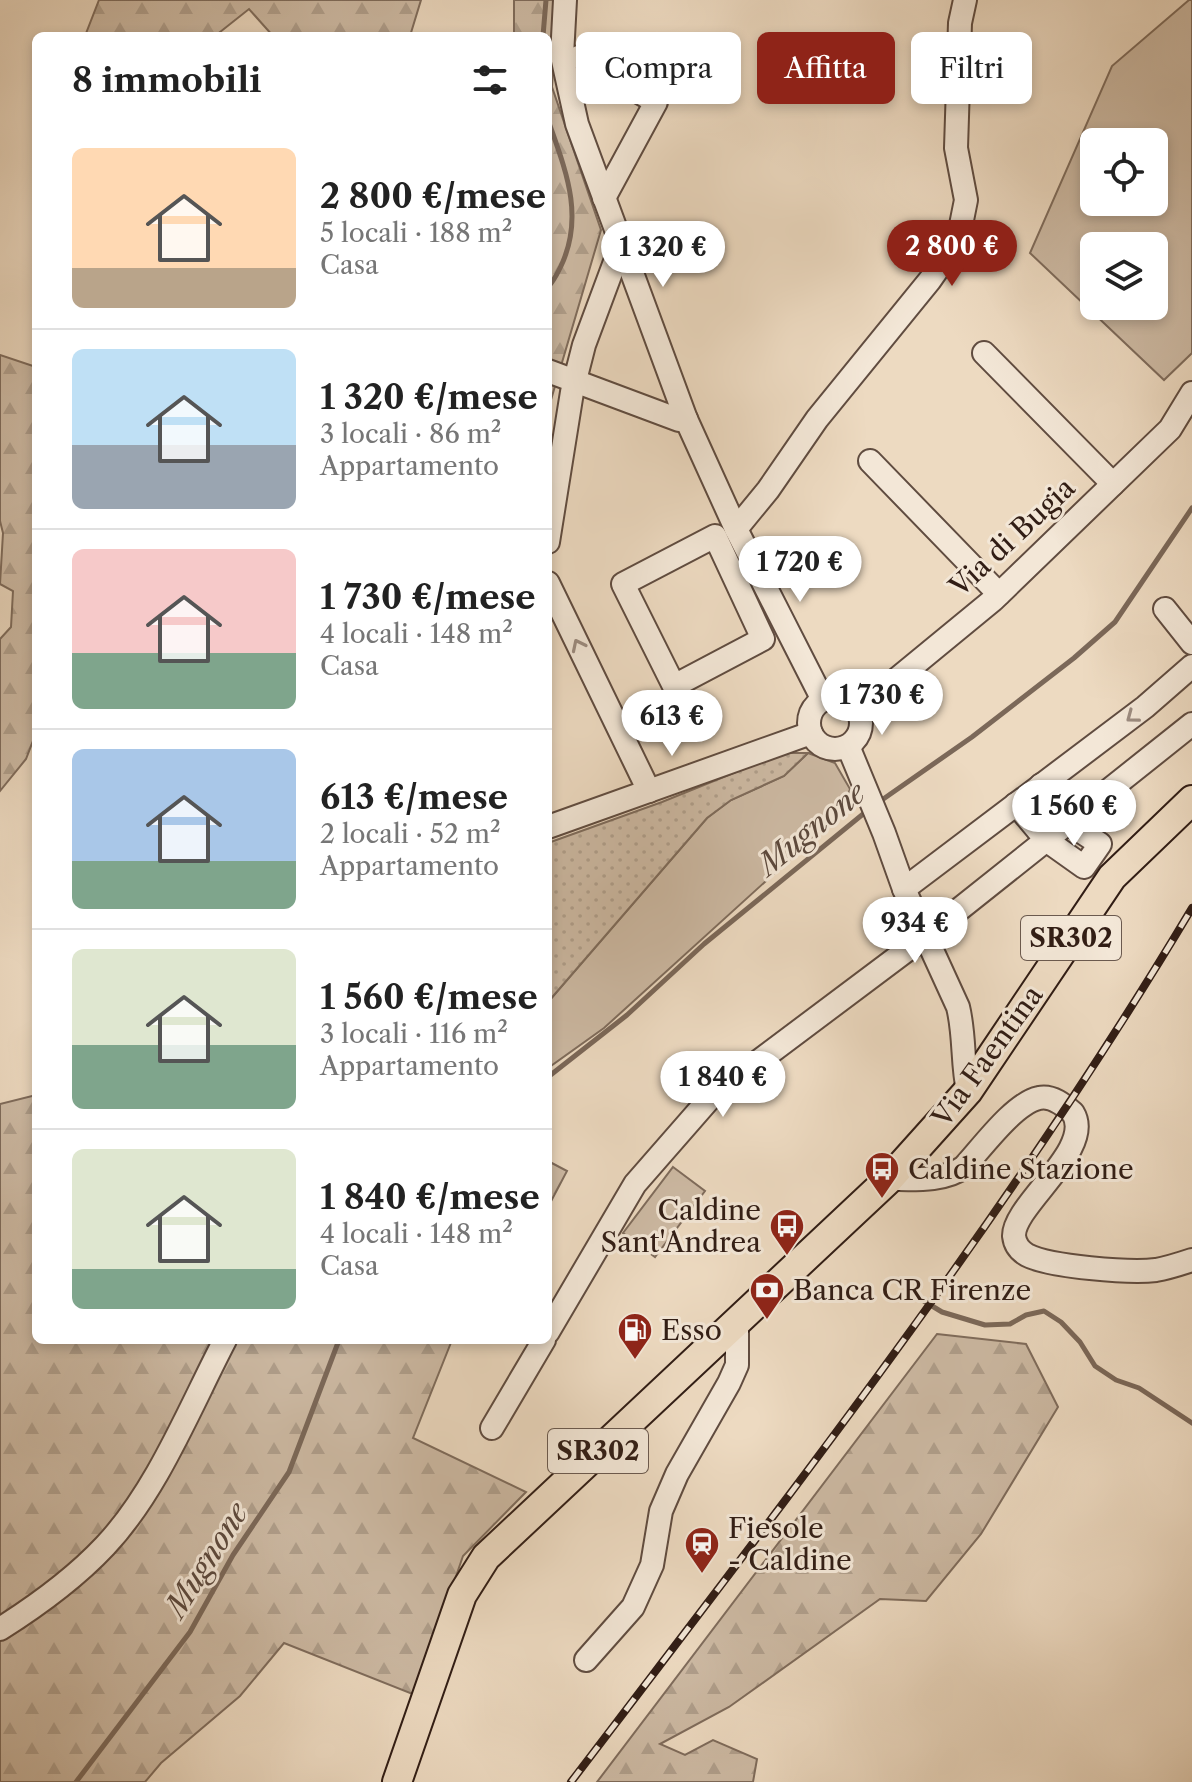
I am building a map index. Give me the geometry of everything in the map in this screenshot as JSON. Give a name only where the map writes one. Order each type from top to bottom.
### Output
[{"type":"main road","name":"Via Faentina","points":[[397,1782],[462,1595],[486,1557],[889,1179],[968,1091],[1112,877],[1192,800]]},
{"type":"street","points":[[565,0],[573,114],[686,419],[736,529],[823,700]]},
{"type":"street","points":[[736,529],[768,490],[817,419],[930,280],[953,247],[966,200],[956,148],[960,23],[965,0]]},
{"type":"street","points":[[571,56],[656,102],[604,198]]},
{"type":"street","points":[[552,510],[584,345],[622,243]]},
{"type":"street","points":[[984,353],[1113,484]]},
{"type":"street","points":[[552,373],[679,420],[686,419]]},
{"type":"street","name":"Via di Bugia","points":[[858,711],[999,594],[1170,429],[1192,393]]},
{"type":"street","points":[[870,461],[999,594]]},
{"type":"street","points":[[715,536],[763,639],[674,686],[623,584],[715,536]]},
{"type":"street","points":[[552,591],[649,791]]},
{"type":"street","points":[[1165,609],[1192,643]]},
{"type":"street","points":[[904,889],[1145,707],[1192,666]]},
{"type":"street","points":[[839,697],[848,700],[858,711],[861,729],[848,746],[840,749],[824,747],[811,733],[810,717],[816,705],[823,700],[839,697]]},
{"type":"street","points":[[552,1325],[635,1184],[711,1097],[927,935],[1192,724]]},
{"type":"street","points":[[552,826],[811,733]]},
{"type":"street","points":[[848,746],[904,889],[958,1007],[968,1091]]},
{"type":"street","points":[[1016,804],[1046,840],[1084,867],[1100,844],[1068,823],[1041,785]]},
{"type":"street","points":[[889,1179],[954,1174],[1016,1112],[1031,1101],[1051,1098],[1073,1113],[1077,1126],[1065,1157],[1017,1225],[1014,1239],[1020,1250],[1037,1259],[1128,1270],[1154,1270],[1192,1260]]},
{"type":"street","points":[[586,1660],[633,1607],[652,1565],[661,1511],[666,1499],[737,1365],[737,1324]]},
{"type":"street","points":[[0,1629],[64,1585],[107,1544],[157,1471],[223,1344]]},
{"type":"street","points":[[492,1428],[542,1344]]},
{"type":"green space","points":[[99,0],[421,0],[411,32],[269,32],[249,9],[220,32],[87,32]]},
{"type":"green space","points":[[514,0],[557,0],[552,87],[552,32],[514,32]]},
{"type":"green space","points":[[1192,0],[1192,353],[1164,380],[1101,320],[1168,320],[1168,232],[1080,232],[1080,300],[1030,253],[1080,139],[1080,216],[1168,216],[1168,128],[1085,128],[1112,66]]},
{"type":"green space","points":[[552,87],[601,230],[552,396]]},
{"type":"green space","points":[[0,355],[32,366],[32,743],[26,759],[0,791],[0,639],[11,627],[13,591],[0,584],[3,533],[0,521]]},
{"type":"green space","points":[[783,753],[808,753],[784,776],[731,800],[707,818],[552,997],[552,842],[662,802]]},
{"type":"green space","points":[[808,753],[835,763],[850,789],[843,811],[604,1028],[552,1065],[552,997],[707,818],[731,800],[784,776]]},
{"type":"green space","points":[[32,1096],[32,1344],[450,1344],[413,1438],[526,1492],[463,1556],[415,1695],[284,1643],[240,1696],[161,1763],[145,1782],[0,1782],[0,1104]]},
{"type":"green space","points":[[552,1163],[567,1171],[552,1199]]},
{"type":"green space","points":[[673,1167],[705,1191],[655,1257],[623,1233]]},
{"type":"green space","points":[[937,1334],[1026,1344],[1058,1407],[981,1534],[926,1601],[880,1599],[729,1707],[660,1744],[685,1755],[713,1740],[757,1759],[753,1782],[597,1782]]},
{"type":"waterway","points":[[543,32],[546,0]]},
{"type":"waterway","points":[[552,132],[566,174],[572,210],[568,247],[552,282]]},
{"type":"waterway","name":"Mugnone","points":[[879,802],[972,737],[1115,622],[1192,508]]},
{"type":"waterway","name":"Mugnone","points":[[552,1074],[627,1015],[704,944],[868,810]]},
{"type":"waterway","points":[[909,1292],[942,1312],[985,1325],[1010,1324],[1026,1315],[1044,1311],[1061,1322],[1080,1342],[1095,1366],[1116,1380],[1139,1388],[1192,1423]]},
{"type":"waterway","name":"Mugnone","points":[[76,1782],[190,1632],[233,1555],[289,1472],[337,1344]]},
{"type":"railway","points":[[571,1782],[814,1462],[972,1245],[1122,1022],[1192,908]]},
{"type":"place","name":"Caldine Stazione","points":[[882,1200]]},
{"type":"place","name":"Caldine Sant'Andrea","points":[[787,1257]]},
{"type":"place","name":"Banca CR Firenze","points":[[767,1321]]},
{"type":"place","name":"Esso","points":[[635,1361]]},
{"type":"place","name":"Fiesole - Caldine","points":[[702,1575]]}]
